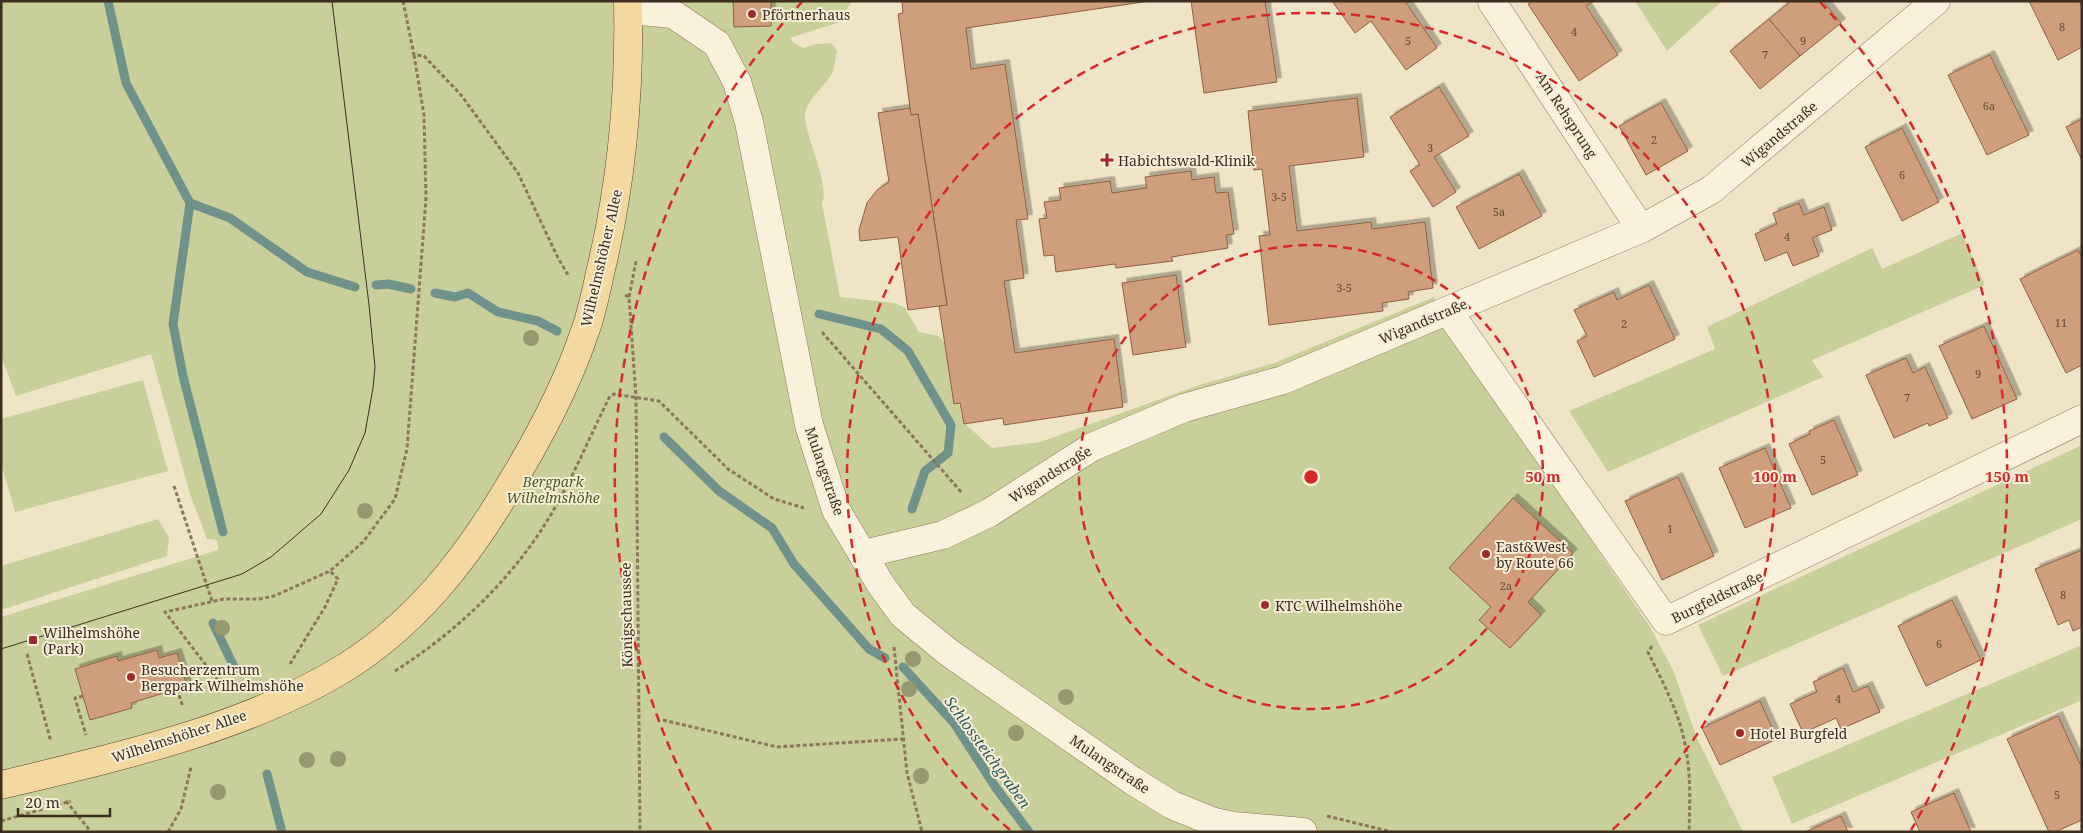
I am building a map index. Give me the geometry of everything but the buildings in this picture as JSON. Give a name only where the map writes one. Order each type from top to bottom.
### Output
[{"type":"main road","name":"Wilhelmshöher Allee","points":[[1,786],[148,748],[242,717],[287,697],[345,667],[399,628],[442,585],[476,541],[523,464],[562,388],[584,334],[609,236],[621,164],[627,112],[628,6]]},
{"type":"street","name":"Wigandstraße","points":[[864,557],[876,551],[943,535],[989,513],[1092,447],[1184,408],[1283,380],[1641,229],[1711,190],[1936,1]]},
{"type":"street","name":"Am Rehsprung","points":[[1492,2],[1641,229]]},
{"type":"street","name":"Mulangstraße","points":[[628,6],[673,14],[717,44],[737,82],[749,122],[809,425],[836,510],[864,557],[903,614],[948,652],[1133,781],[1172,805],[1192,814],[1227,825],[1303,832]]},
{"type":"street","name":"Burgfeldstraße","points":[[1448,311],[1666,622],[2082,419]]},
{"type":"path","points":[[230,696],[165,612],[224,599],[259,599],[274,596],[330,570],[363,542],[395,499],[407,449],[426,198],[424,115],[403,1]]},
{"type":"path","points":[[414,55],[424,56],[462,96],[518,173],[557,256],[570,278],[597,286]]},
{"type":"path","name":"Königschaussee","points":[[597,286],[629,297],[636,397],[640,832]]},
{"type":"path","points":[[817,326],[874,394],[927,450],[948,476]]},
{"type":"path","points":[[636,397],[659,401],[728,470],[774,499],[814,512],[836,510]]},
{"type":"path","points":[[174,486],[212,601]]},
{"type":"path","points":[[289,665],[326,607],[338,579],[330,570]]},
{"type":"path","points":[[903,614],[894,628],[894,658],[907,773],[922,832]]},
{"type":"path","points":[[1666,622],[1648,652],[1665,688],[1685,742],[1691,784],[1689,832]]},
{"type":"path","points":[[27,654],[53,750]]},
{"type":"path","points":[[177,689],[185,712]]},
{"type":"path","points":[[83,696],[76,698],[88,741]]},
{"type":"path","points":[[663,720],[777,747],[903,739]]},
{"type":"path","points":[[168,832],[181,808],[191,767]]},
{"type":"path","points":[[64,795],[66,803],[91,832]]},
{"type":"path","points":[[1,820],[66,803]]},
{"type":"green space","name":"Bergpark Wilhelmshöhe","points":[[1,1],[852,1],[837,23],[790,38],[794,43],[803,48],[816,44],[831,43],[837,51],[832,74],[810,101],[805,112],[805,118],[821,175],[824,196],[822,203],[840,297],[895,303],[905,308],[919,332],[939,336],[947,347],[963,422],[992,448],[1040,442],[1200,385],[1274,363],[1434,297],[1441,319],[1650,627],[1674,672],[1696,736],[1743,832],[1,832],[1,617],[218,550],[217,540],[207,539],[190,494],[151,354],[16,396],[1,355]]},
{"type":"green space","points":[[1635,1],[1722,1],[1667,51]]},
{"type":"green space","points":[[1962,233],[1985,285],[1812,360],[1823,377],[1608,472],[1569,411],[1715,349],[1707,327],[1872,248],[1882,269]]},
{"type":"green space","points":[[143,380],[168,471],[15,512],[1,463],[1,419]]},
{"type":"green space","points":[[2082,445],[2082,519],[1723,676],[1698,625]]},
{"type":"green space","points":[[158,519],[169,537],[167,556],[1,610],[1,566]]},
{"type":"green space","points":[[2082,645],[2082,700],[1792,824],[1772,777]]},
{"type":"waterway","name":"Schlossteichgraben","points":[[108,1],[126,83],[190,203],[230,218],[307,272],[355,287]]},
{"type":"waterway","points":[[190,203],[173,324],[183,376],[223,532]]},
{"type":"waterway","name":"Schlossteichgraben","points":[[376,285],[388,284],[411,289]]},
{"type":"waterway","name":"Schlossteichgraben","points":[[435,293],[455,297],[468,293],[498,312],[538,321],[557,331]]},
{"type":"waterway","points":[[819,314],[881,329],[908,351],[951,425],[948,453],[925,471],[912,509]]},
{"type":"waterway","name":"Schlossteichgraben","points":[[664,437],[719,491],[772,528],[794,564],[869,649],[885,658]]},
{"type":"waterway","points":[[213,623],[235,669]]},
{"type":"waterway","name":"Schlossteichgraben","points":[[903,667],[954,723],[996,788],[1029,832]]},
{"type":"waterway","points":[[267,774],[282,832]]},
{"type":"tram line","points":[[1,649],[242,574],[271,557],[321,514],[349,470],[365,433],[375,367],[332,1]]},
{"type":"place","name":"Pförtnerhaus","points":[[752,14]]},
{"type":"place","name":"Habichtswald-Klinik","points":[[1107,160]]},
{"type":"place","name":"East&West by Route 66","points":[[1486,554]]},
{"type":"place","name":"KTC Wilhelmshöhe","points":[[1265,605]]},
{"type":"place","name":"Wilhelmshöhe (Park)","points":[[33,640]]},
{"type":"place","name":"Besucherzentrum Bergpark Wilhelmshöhe","points":[[131,677]]},
{"type":"place","name":"Hotel Burgfeld","points":[[1740,733]]}]
